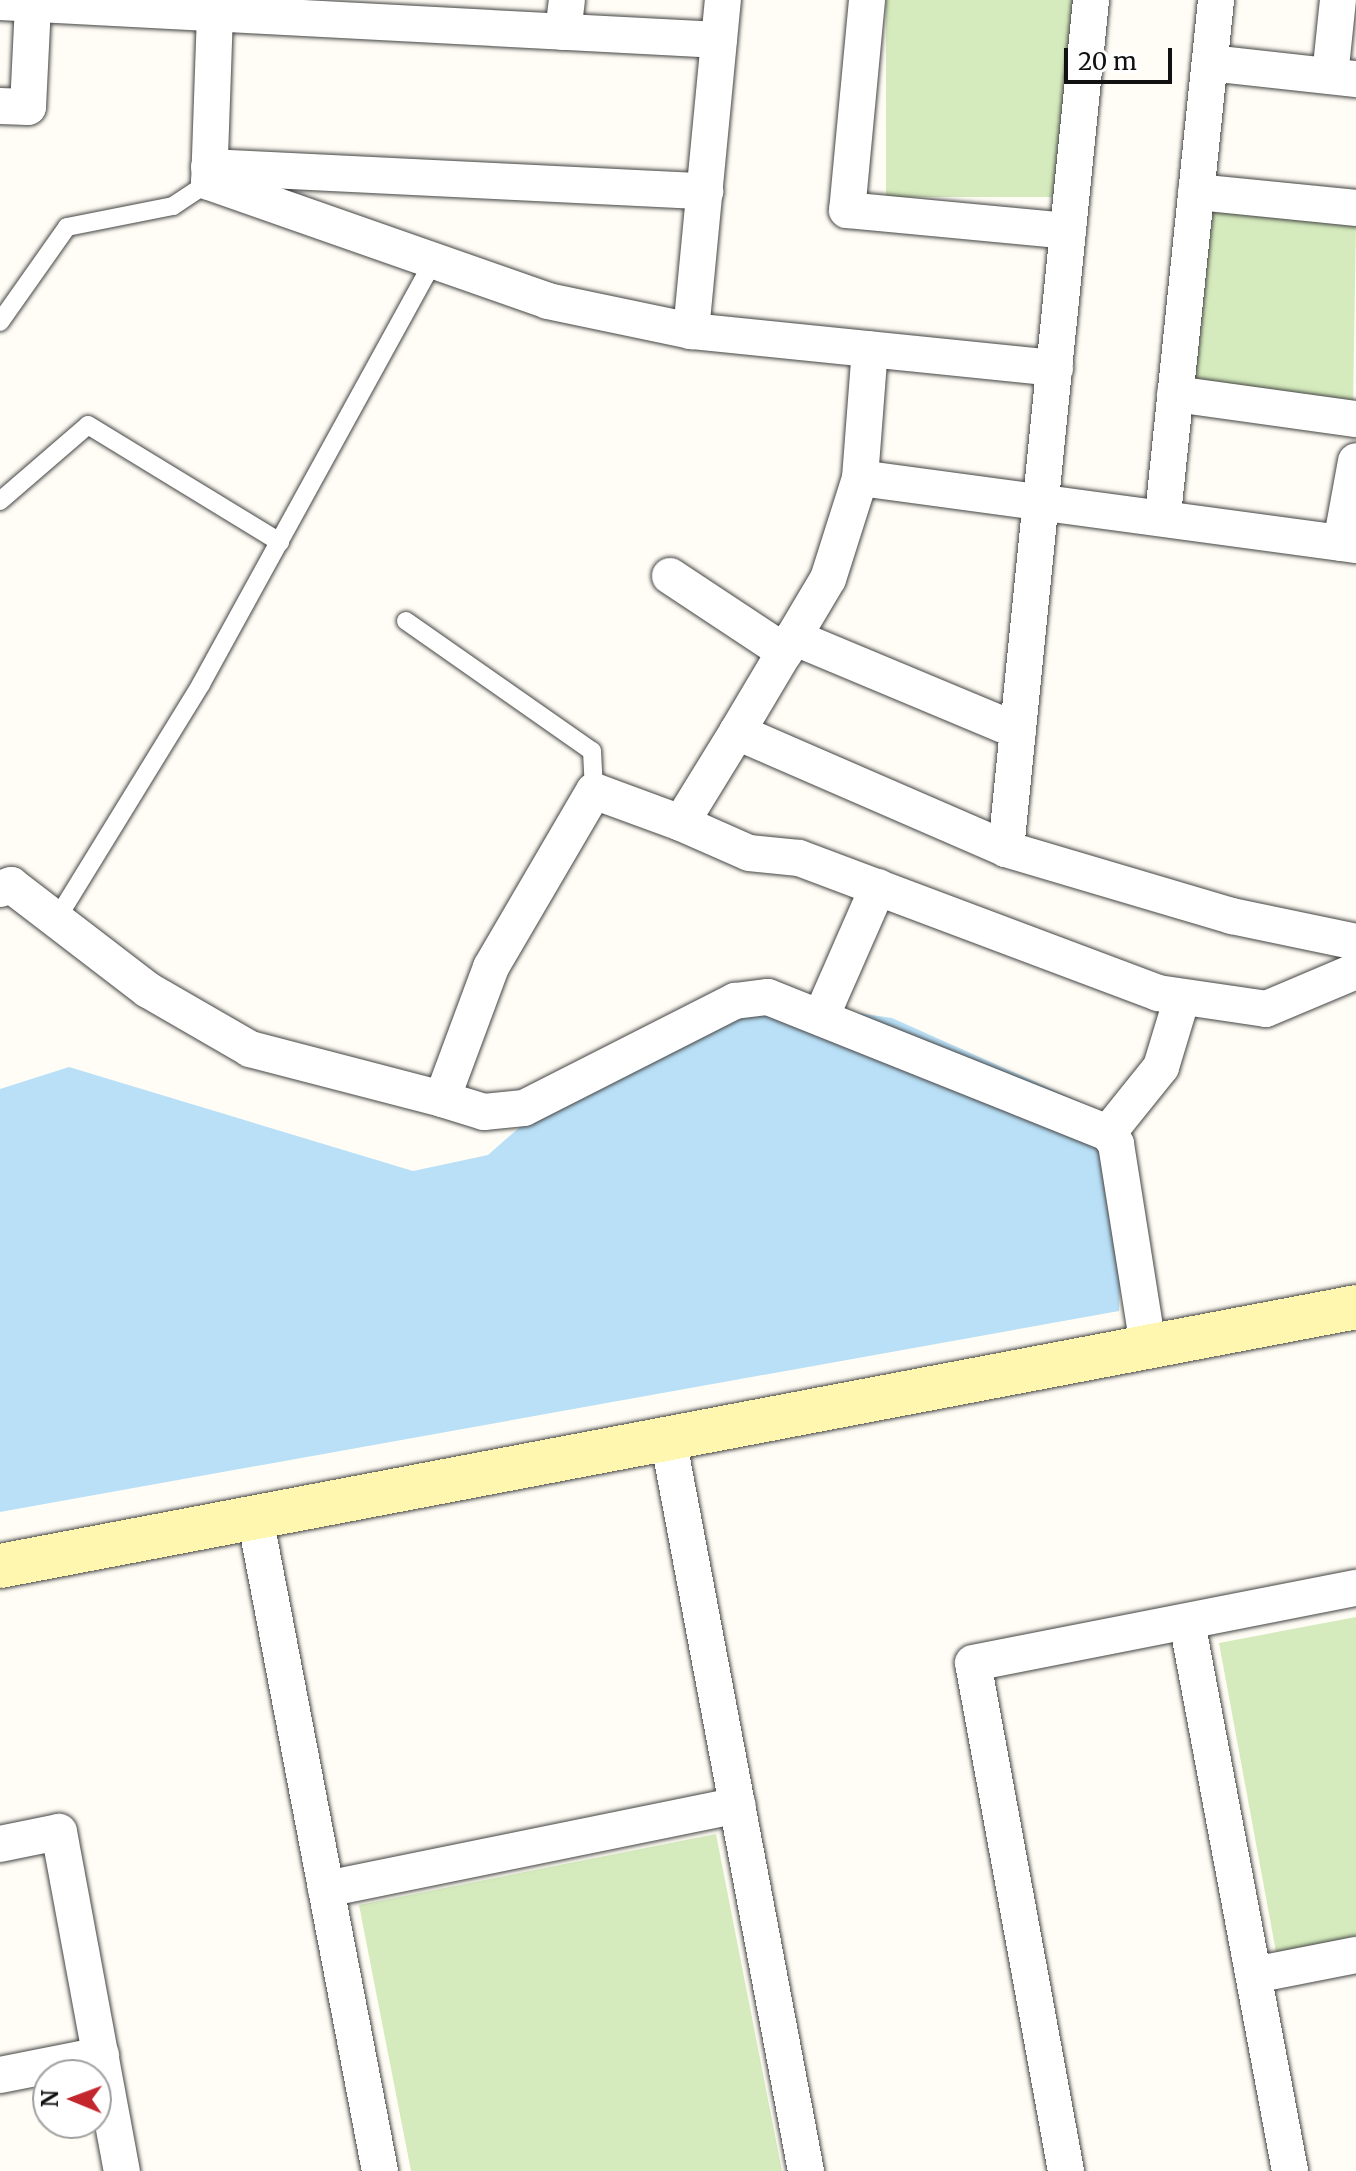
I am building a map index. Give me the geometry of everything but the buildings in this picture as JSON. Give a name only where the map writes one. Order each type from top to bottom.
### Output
[{"type":"street","points":[[691,331],[723,0]]},
{"type":"street","points":[[867,0],[847,210],[1068,231]]},
{"type":"street","points":[[1006,849],[1091,0]]},
{"type":"street","points":[[1163,515],[1216,0]]},
{"type":"street","points":[[1210,63],[1343,78],[1338,0]]},
{"type":"street","points":[[0,106],[28,107],[17,3],[215,13],[565,16],[719,40]]},
{"type":"street","points":[[209,175],[215,13]]},
{"type":"street","points":[[209,175],[705,191]]},
{"type":"street","points":[[209,175],[548,301],[691,331],[1055,368]]},
{"type":"street","points":[[1196,192],[1356,208]]},
{"type":"street","points":[[681,823],[828,579],[860,478],[870,349]]},
{"type":"street","points":[[1175,394],[1356,419]]},
{"type":"street","points":[[860,478],[1042,497],[1349,544],[1356,461]]},
{"type":"street","points":[[670,576],[789,644],[1018,731]]},
{"type":"street","points":[[737,732],[1006,849],[1232,916],[1356,942]]},
{"type":"street","points":[[442,1099],[491,967],[594,791],[681,823],[749,853],[799,858],[1182,998],[1266,1009],[1356,971]]},
{"type":"street","points":[[0,889],[11,885],[148,990],[250,1049],[484,1112],[524,1108],[735,1001],[768,997],[821,1017],[1108,1133],[1116,1144],[1148,1347]]},
{"type":"street","points":[[821,1017],[878,887]]},
{"type":"street","points":[[1108,1133],[1161,1067],[1182,998]]},
{"type":"street","points":[[0,1566],[1356,1307]]},
{"type":"street","points":[[668,1438],[806,2171]]},
{"type":"street","points":[[255,1517],[380,2171]]},
{"type":"street","points":[[1066,2171],[973,1663],[1356,1588]]},
{"type":"street","points":[[1187,1622],[1290,2171]]},
{"type":"street","points":[[326,1889],[738,1805]]},
{"type":"street","points":[[0,1844],[59,1832],[122,2171]]},
{"type":"street","points":[[1254,1975],[1356,1955]]},
{"type":"street","points":[[0,2075],[101,2055]]},
{"type":"lane","points":[[0,322],[67,227],[173,206],[209,175]]},
{"type":"lane","points":[[56,920],[280,542],[434,261]]},
{"type":"lane","points":[[0,501],[88,425],[280,542]]},
{"type":"lane","points":[[406,621],[592,751],[594,791]]},
{"type":"green space","points":[[886,0],[1075,0],[1075,197],[886,197]]},
{"type":"green space","points":[[1213,210],[1356,223],[1353,406],[1194,381]]},
{"type":"green space","points":[[1356,1617],[1356,1937],[1276,1952],[1219,1643]]},
{"type":"green space","points":[[716,1834],[782,2171],[411,2171],[359,1905]]},
{"type":"water","points":[[739,996],[892,1018],[1125,1122],[1119,1311],[0,1512],[0,1089],[69,1067],[413,1171],[488,1155],[572,1081]]}]
